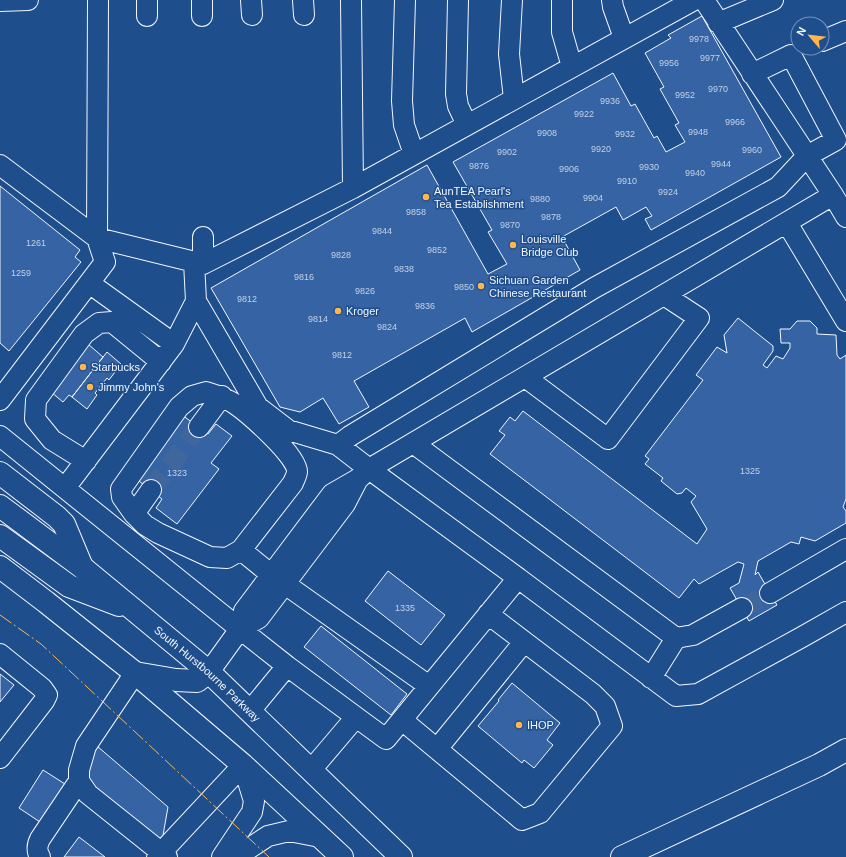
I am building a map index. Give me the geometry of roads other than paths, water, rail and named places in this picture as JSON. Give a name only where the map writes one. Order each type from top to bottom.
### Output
[{"type":"main road","points":[[0,473],[64,524],[83,568]]},
{"type":"main road","name":"South Hurstbourne Parkway","points":[[0,506],[83,568],[209,672],[401,857]]},
{"type":"main road","points":[[0,536],[69,586],[138,613]]},
{"type":"main road","points":[[0,567],[135,673],[243,765],[342,857]]},
{"type":"main road","points":[[135,673],[176,680],[197,681],[209,672]]},
{"type":"main road","points":[[622,857],[812,768],[846,750]]},
{"type":"street","points":[[0,1],[28,0]]},
{"type":"street","points":[[2,393],[105,262],[97,238],[98,0]]},
{"type":"street","points":[[351,0],[353,188]]},
{"type":"street","points":[[405,0],[402,100],[404,125],[414,154]]},
{"type":"street","points":[[458,0],[456,94],[458,106],[467,125]]},
{"type":"street","points":[[512,0],[510,54],[514,99]]},
{"type":"street","points":[[562,0],[562,32],[572,67]]},
{"type":"street","points":[[612,0],[624,38]]},
{"type":"street","points":[[198,263],[255,229],[308,204],[353,188],[694,0]]},
{"type":"street","points":[[704,0],[846,217]]},
{"type":"street","points":[[718,23],[773,0]]},
{"type":"street","points":[[830,38],[846,31]]},
{"type":"street","points":[[752,74],[790,56]]},
{"type":"street","points":[[338,445],[594,288],[778,187],[790,176],[807,156],[836,140],[801,56]]},
{"type":"street","points":[[0,165],[97,238],[149,242],[198,263]]},
{"type":"street","points":[[209,672],[240,629],[259,618],[275,577],[332,494],[413,443],[833,195]]},
{"type":"street","points":[[787,223],[846,321]]},
{"type":"street","points":[[65,488],[174,344],[196,301],[198,263],[203,237]]},
{"type":"street","points":[[89,283],[174,344]]},
{"type":"street","points":[[525,377],[608,439],[699,318],[664,295]]},
{"type":"street","points":[[196,301],[258,407],[288,430],[338,445],[363,474],[518,578],[676,696],[698,694],[846,612]]},
{"type":"street","points":[[86,461],[52,440],[35,419],[36,400],[84,334],[100,323],[112,322],[161,362]]},
{"type":"street","points":[[206,392],[222,396],[235,404],[282,445],[295,462],[297,472],[293,483],[240,550],[226,558],[210,557],[197,552],[145,525],[134,514],[122,497],[121,489],[179,407],[192,396],[206,392]]},
{"type":"street","points":[[199,427],[222,396]]},
{"type":"street","points":[[0,436],[287,666],[386,739],[518,578]]},
{"type":"street","points":[[413,443],[676,638],[693,635],[742,608]]},
{"type":"street","points":[[134,514],[151,490]]},
{"type":"street","points":[[770,593],[846,549]]},
{"type":"street","points":[[240,550],[275,577],[429,686]]},
{"type":"street","points":[[180,579],[197,552]]},
{"type":"street","points":[[402,720],[522,820],[540,813],[612,726],[605,706],[593,694],[488,614]]},
{"type":"street","points":[[651,678],[676,638]]},
{"type":"street","points":[[437,749],[524,642]]},
{"type":"street","points":[[0,654],[42,688],[47,695],[0,758]]},
{"type":"street","points":[[250,711],[287,666]]},
{"type":"street","points":[[135,673],[86,746],[79,770],[80,781],[88,794],[162,856],[243,765]]},
{"type":"street","points":[[311,770],[356,717]]},
{"type":"street","points":[[222,857],[252,812],[254,801],[243,765]]},
{"type":"street","points":[[40,857],[37,846],[40,839],[80,781]]},
{"type":"street","points":[[236,857],[268,836],[289,831],[320,837]]},
{"type":"tunnel","points":[[151,490],[199,427]]},
{"type":"tunnel","points":[[742,608],[770,593]]},
{"type":"place","name":"AunTEA Pearl's Tea Establishment","points":[[426,197]]},
{"type":"place","name":"Louisville Bridge Club","points":[[513,245]]},
{"type":"place","name":"Sichuan Garden Chinese Restaurant","points":[[481,286]]},
{"type":"place","name":"Kroger","points":[[338,311]]},
{"type":"place","name":"Starbucks","points":[[83,367]]},
{"type":"place","name":"Jimmy John's","points":[[90,387]]},
{"type":"place","name":"IHOP","points":[[519,725]]}]
